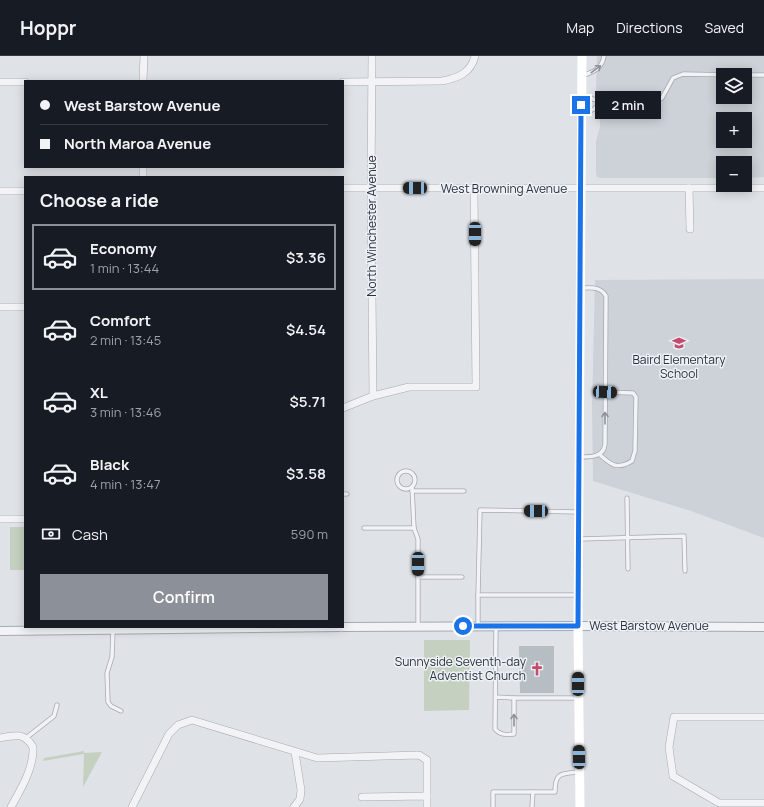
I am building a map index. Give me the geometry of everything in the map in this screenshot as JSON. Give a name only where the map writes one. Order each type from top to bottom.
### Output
[{"type":"main road","points":[[580,807],[578,595],[582,56]]},
{"type":"street","points":[[143,80],[144,56]]},
{"type":"street","name":"North Winchester Avenue","points":[[372,56],[371,188],[373,396]]},
{"type":"street","points":[[344,82],[442,81],[457,78],[469,70],[474,62],[475,56]]},
{"type":"street","points":[[0,82],[24,82]]},
{"type":"street","name":"West Browning Avenue","points":[[344,188],[764,188]]},
{"type":"street","points":[[690,188],[690,229]]},
{"type":"street","points":[[344,408],[373,396],[409,387],[476,387],[474,189]]},
{"type":"street","points":[[0,191],[24,191]]},
{"type":"street","points":[[0,307],[24,307]]},
{"type":"street","points":[[0,519],[24,519]]},
{"type":"street","name":"West Barstow Avenue","points":[[344,627],[764,627]]},
{"type":"street","points":[[0,632],[113,631],[191,628]]},
{"type":"street","points":[[764,717],[674,717],[670,748],[673,776],[718,805],[764,803]]},
{"type":"street","points":[[133,807],[169,734],[178,725],[192,720],[317,758],[419,755],[427,760],[427,807]]},
{"type":"street","points":[[0,738],[14,736],[26,738],[33,747],[33,759],[23,784],[11,807]]},
{"type":"street","points":[[294,807],[300,799],[301,790],[295,752]]},
{"type":"street","points":[[362,797],[427,796]]},
{"type":"lane","points":[[581,76],[600,67],[604,61],[604,56]]},
{"type":"lane","points":[[581,95],[596,100],[599,103],[658,101],[662,98],[673,78],[683,74],[716,75]]},
{"type":"lane","points":[[752,75],[764,76]]},
{"type":"lane","points":[[581,116],[599,103]]},
{"type":"lane","points":[[579,457],[594,457],[605,447],[606,296],[597,288],[580,288]]},
{"type":"lane","points":[[599,454],[609,464],[620,466],[632,461],[635,451],[635,394],[605,392]]},
{"type":"lane","points":[[418,626],[418,539],[414,528],[412,489],[415,478],[412,473],[406,471],[398,474],[396,480],[398,486],[406,489],[412,489],[464,491]]},
{"type":"lane","points":[[627,498],[628,569]]},
{"type":"lane","points":[[478,626],[480,510],[579,512]]},
{"type":"lane","points":[[364,528],[414,528]]},
{"type":"lane","points":[[579,539],[684,536],[685,571]]},
{"type":"lane","points":[[418,577],[462,577]]},
{"type":"lane","points":[[478,595],[578,595]]},
{"type":"lane","points":[[496,626],[496,696],[494,729],[505,735],[514,734],[514,698]]},
{"type":"lane","points":[[113,631],[112,657],[107,673],[108,702],[111,706],[121,711]]},
{"type":"lane","points":[[496,696],[514,698],[578,698]]},
{"type":"lane","points":[[26,738],[54,716],[57,705]]},
{"type":"lane","points":[[493,807],[493,792],[555,792],[556,778],[561,774],[580,772]]},
{"type":"lane","points":[[532,807],[533,792]]},
{"type":"shaded area","points":[[597,56],[764,56],[764,177],[752,178],[752,156],[716,156],[716,178],[597,177],[596,141],[600,127],[600,116],[603,113],[603,98],[598,97],[596,94]]},
{"type":"shaded area","points":[[764,279],[764,538],[691,511],[593,481],[592,406],[595,280]]},
{"type":"green space","points":[[10,527],[24,527],[24,570],[10,570]]},
{"type":"green space","points":[[424,640],[470,640],[469,710],[424,711]]},
{"type":"green space","points":[[84,751],[84,753],[102,752],[83,787],[84,754],[43,761],[44,758]]},
{"type":"building","name":"Sunnyside Seventh-day Adventist Church","points":[[519,646],[554,646],[554,693],[520,693]]},
{"type":"place","name":"Baird Elementary School","points":[[679,343]]},
{"type":"place","name":"Sunnyside Seventh-day Adventist Church","points":[[537,669]]},
{"type":"route","points":[[463,626],[578,626],[581,105]]}]
